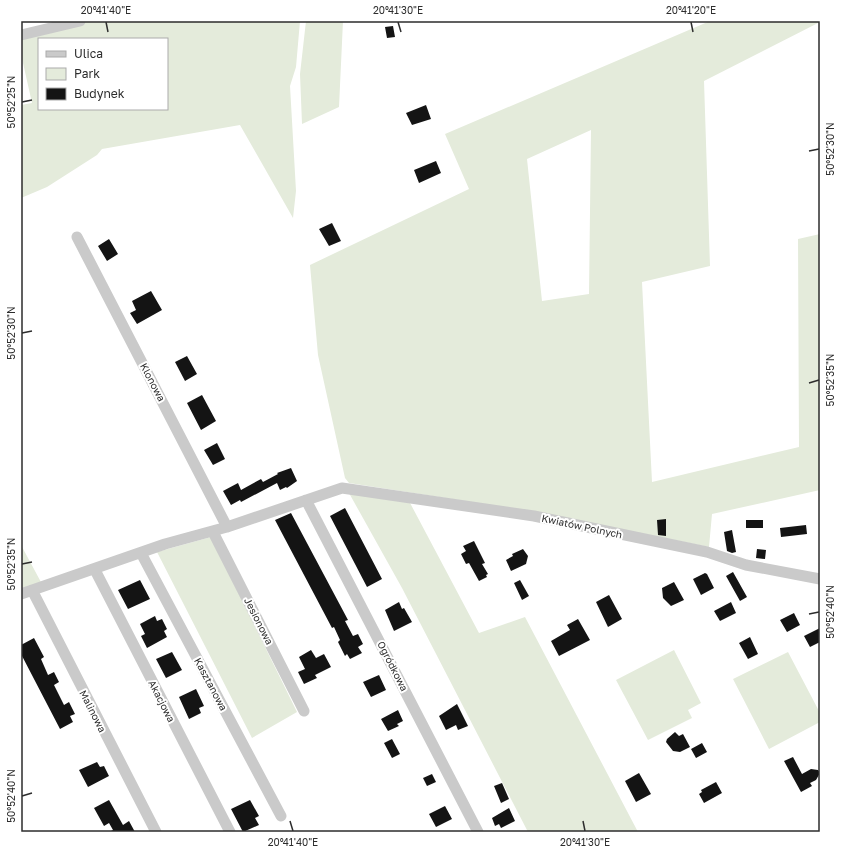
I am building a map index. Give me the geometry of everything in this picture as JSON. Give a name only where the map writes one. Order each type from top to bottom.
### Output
[{"type":"street","points":[[21,35],[80,21]]},
{"type":"street","name":"Klonowa","points":[[77,237],[227,527]]},
{"type":"street","name":"Kwiatów Polnych","points":[[306,500],[342,488],[534,516],[707,552],[746,565],[820,579]]},
{"type":"street","points":[[21,594],[95,570],[165,544],[213,532],[306,500]]},
{"type":"street","name":"Ogródkowa","points":[[306,500],[478,832]]},
{"type":"street","name":"Jesionowa","points":[[213,532],[304,711]]},
{"type":"street","name":"Kasztanowa","points":[[141,552],[281,816]]},
{"type":"street","name":"Akacjowa","points":[[95,570],[230,832]]},
{"type":"street","name":"Malinowa","points":[[32,590],[156,832]]},
{"type":"green space","points":[[80,21],[300,21],[296,67],[290,86],[296,191],[293,218],[240,125],[102,149],[97,155],[47,187],[21,198],[21,105],[32,103],[21,54],[21,35]]},
{"type":"green space","points":[[306,21],[343,21],[339,107],[302,124],[300,74]]},
{"type":"green space","points":[[710,21],[820,22],[704,81],[710,266],[642,282],[652,482],[799,447],[798,239],[820,234],[820,490],[712,514],[709,547],[535,512],[349,483],[345,478],[318,355],[310,265],[469,189],[445,134]],"holes":[[[591,130],[589,294],[542,301],[527,159]]]},
{"type":"green space","points":[[349,493],[409,501],[479,633],[525,617],[638,832],[528,832],[402,588]]},
{"type":"green space","points":[[211,537],[297,712],[252,738],[157,552]]},
{"type":"green space","points":[[21,545],[42,584],[21,591]]},
{"type":"green space","points":[[674,650],[701,703],[688,710],[692,718],[648,740],[616,680]]},
{"type":"green space","points":[[788,652],[820,713],[820,722],[769,749],[733,679]]},
{"type":"building","points":[[393,26],[395,37],[387,38],[385,27]]},
{"type":"building","points":[[426,105],[431,119],[412,125],[406,113]]},
{"type":"building","points":[[436,161],[441,173],[419,183],[414,170]]},
{"type":"building","points":[[332,223],[341,241],[329,246],[319,229]]},
{"type":"building","points":[[109,239],[118,254],[107,261],[98,246]]},
{"type":"building","points":[[151,291],[162,310],[137,324],[130,313],[136,310],[132,301]]},
{"type":"building","points":[[187,356],[197,374],[185,381],[175,362]]},
{"type":"building","points":[[202,395],[216,421],[201,430],[187,403]]},
{"type":"building","points":[[217,443],[225,459],[213,465],[204,450]]},
{"type":"building","points":[[291,468],[297,481],[287,488],[286,487],[280,490],[277,483],[241,502],[240,500],[231,505],[223,491],[238,483],[241,490],[261,479],[263,482],[278,474],[277,473]]},
{"type":"building","points":[[345,508],[382,579],[367,587],[330,516]]},
{"type":"building","points":[[291,513],[348,620],[345,621],[353,636],[358,634],[363,644],[358,647],[362,653],[350,659],[347,654],[345,656],[338,642],[340,640],[334,627],[332,628],[275,520]]},
{"type":"building","points":[[666,519],[666,536],[658,535],[657,520]]},
{"type":"building","points":[[746,520],[763,520],[763,528],[746,528]]},
{"type":"building","points":[[806,525],[807,534],[781,537],[780,528]]},
{"type":"building","points":[[732,530],[736,552],[732,553],[727,551],[724,532]]},
{"type":"building","points":[[474,541],[485,563],[482,564],[488,574],[486,575],[487,577],[479,581],[469,563],[466,564],[461,554],[466,551],[463,546]]},
{"type":"building","points":[[523,549],[528,556],[526,564],[511,571],[506,560],[513,556],[512,554]]},
{"type":"building","points":[[757,549],[766,550],[765,559],[756,558]]},
{"type":"building","points":[[733,572],[747,597],[740,601],[726,576]]},
{"type":"building","points":[[705,573],[707,574],[714,588],[701,595],[693,579]]},
{"type":"building","points":[[140,580],[150,599],[128,609],[118,590]]},
{"type":"building","points":[[520,580],[529,596],[522,600],[514,583]]},
{"type":"building","points":[[674,582],[684,600],[671,606],[663,598],[662,588]]},
{"type":"building","points":[[609,595],[622,619],[608,627],[596,602]]},
{"type":"building","points":[[399,602],[402,609],[404,608],[412,622],[394,631],[385,610]]},
{"type":"building","points":[[731,602],[736,613],[720,621],[714,611]]},
{"type":"building","points":[[794,613],[800,625],[787,632],[780,620]]},
{"type":"building","points":[[155,616],[157,621],[162,619],[167,629],[164,631],[167,637],[147,648],[141,636],[145,634],[140,624]]},
{"type":"building","points":[[578,619],[590,640],[559,656],[551,641],[570,630],[567,625]]},
{"type":"building","points":[[820,628],[820,642],[810,647],[804,636]]},
{"type":"building","points":[[750,637],[758,654],[748,659],[739,643]]},
{"type":"building","points":[[34,638],[44,657],[41,659],[48,675],[54,672],[59,682],[54,685],[64,705],[69,702],[75,714],[70,716],[73,722],[60,729],[21,654],[21,645]]},
{"type":"building","points":[[311,650],[316,658],[324,654],[331,667],[315,675],[317,678],[304,684],[298,672],[305,669],[299,657]]},
{"type":"building","points":[[172,652],[182,670],[166,678],[156,659]]},
{"type":"building","points":[[379,675],[386,690],[371,697],[363,682]]},
{"type":"building","points":[[196,689],[204,706],[199,708],[201,713],[189,719],[179,697]]},
{"type":"building","points":[[457,704],[468,726],[458,730],[456,725],[446,730],[439,716]]},
{"type":"building","points":[[398,710],[403,721],[397,724],[399,726],[388,731],[381,719]]},
{"type":"building","points":[[675,732],[679,736],[683,734],[690,747],[680,752],[673,751],[666,742],[667,739]]},
{"type":"building","points":[[392,739],[400,754],[392,758],[384,743]]},
{"type":"building","points":[[702,743],[707,752],[696,758],[691,749]]},
{"type":"building","points":[[793,757],[802,774],[811,769],[818,770],[820,773],[816,780],[810,783],[812,786],[801,792],[784,761]]},
{"type":"building","points":[[97,762],[100,767],[104,766],[109,776],[88,787],[79,770]]},
{"type":"building","points":[[639,773],[651,794],[636,802],[625,781]]},
{"type":"building","points":[[432,774],[436,782],[427,786],[423,778]]},
{"type":"building","points":[[716,782],[722,793],[704,803],[699,794],[702,792],[701,790]]},
{"type":"building","points":[[502,783],[509,799],[501,803],[494,786]]},
{"type":"building","points":[[109,800],[123,825],[129,821],[135,832],[109,832],[113,830],[109,823],[104,826],[94,808]]},
{"type":"building","points":[[250,800],[259,816],[255,818],[259,825],[243,832],[231,809]]},
{"type":"building","points":[[445,806],[452,819],[436,827],[429,814]]},
{"type":"building","points":[[509,808],[515,821],[501,828],[499,824],[495,826],[492,818]]}]
